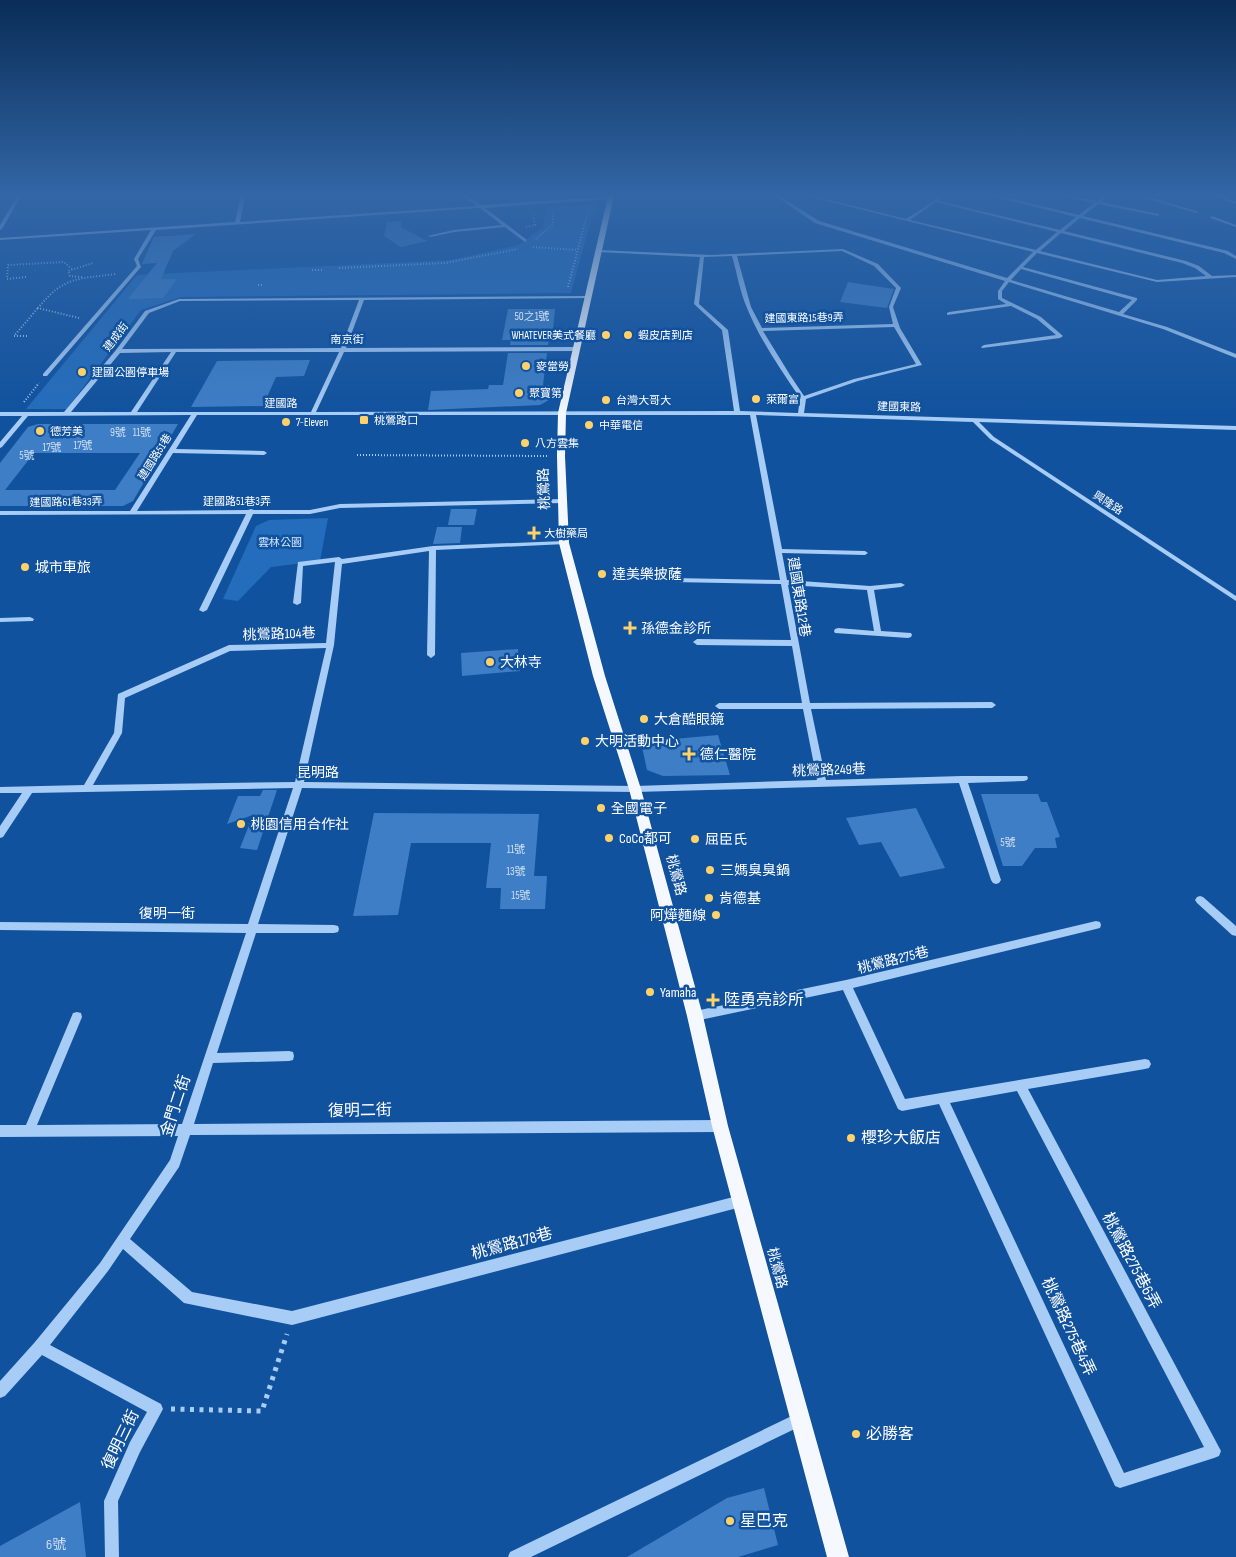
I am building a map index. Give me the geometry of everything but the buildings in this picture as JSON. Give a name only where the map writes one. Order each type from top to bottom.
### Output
[{"type":"main road","name":"桃鶯路","points":[[594,269],[562,413],[561,456],[564,543],[598,676],[635,790],[695,1016],[720,1126],[838,1557]]},
{"type":"street","points":[[45,375],[137,269]]},
{"type":"street","points":[[700,269],[696,304],[725,330],[737,413]]},
{"type":"street","name":"建國東路15巷9弄","points":[[738,269],[749,307],[760,330],[896,325]]},
{"type":"street","points":[[803,398],[856,380],[919,365],[896,325],[891,307],[899,288],[880,269]]},
{"type":"street","points":[[971,269],[1165,328],[1236,356]]},
{"type":"street","points":[[1010,305],[1000,299],[1000,291],[1020,269]]},
{"type":"street","points":[[1023,269],[1135,299],[1120,314]]},
{"type":"street","points":[[1107,269],[1157,281],[1236,276]]},
{"type":"street","points":[[1199,269],[1210,277]]},
{"type":"street","name":"建成街","points":[[66,414],[118,351],[146,312],[179,300],[588,298]]},
{"type":"street","points":[[313,413],[343,349],[362,299]]},
{"type":"street","points":[[949,314],[1010,305]]},
{"type":"street","points":[[760,330],[803,398],[801,415]]},
{"type":"street","name":"南京街","points":[[118,351],[577,349]]},
{"type":"street","points":[[133,414],[175,350]]},
{"type":"street","name":"建國東路","points":[[562,413],[737,413],[1236,428]]},
{"type":"street","name":"建國路","points":[[0,414],[562,413]]},
{"type":"street","points":[[0,446],[26,414]]},
{"type":"street","name":"建國路51巷","points":[[133,511],[195,414]]},
{"type":"street","name":"建國東路12巷","points":[[753,414],[794,643],[822,784]]},
{"type":"street","name":"興隆路","points":[[973,419],[992,438],[1236,599]]},
{"type":"street","points":[[170,451],[264,453]]},
{"type":"street","name":"建國路51巷3弄","points":[[133,511],[310,512],[340,506]]},
{"type":"street","name":"建國路61巷33弄","points":[[0,513],[133,511]]},
{"type":"street","points":[[203,610],[251,511]]},
{"type":"street","points":[[297,603],[300,564],[339,559],[339,562],[433,548],[564,543]]},
{"type":"street","points":[[431,655],[433,548]]},
{"type":"street","points":[[779,551],[864,553]]},
{"type":"street","name":"桃鶯路104巷","points":[[86,789],[118,733],[121,696],[229,648],[330,645],[339,562]]},
{"type":"street","points":[[673,580],[784,582],[870,588],[901,585]]},
{"type":"street","points":[[870,588],[878,633]]},
{"type":"street","points":[[0,620],[30,619]]},
{"type":"street","points":[[838,631],[908,635]]},
{"type":"street","points":[[697,642],[794,643]]},
{"type":"street","name":"金門二街","points":[[0,1391],[40,1347],[104,1267],[175,1163],[299,786],[330,645]]},
{"type":"street","points":[[719,706],[992,706]]},
{"type":"street","name":"桃鶯路249巷","points":[[635,790],[1024,778]]},
{"type":"street","points":[[962,780],[996,880]]},
{"type":"street","name":"昆明路","points":[[0,790],[299,786],[635,790]]},
{"type":"street","points":[[0,834],[29,790]]},
{"type":"street","points":[[1200,900],[1236,932]]},
{"type":"street","name":"桃鶯路275巷","points":[[695,1016],[846,986],[1096,925]]},
{"type":"street","name":"復明一街","points":[[0,926],[334,928]]},
{"type":"street","points":[[846,986],[902,1105],[1145,1064]]},
{"type":"street","points":[[209,1058],[289,1056]]},
{"type":"street","name":"桃鶯路275巷6弄","points":[[1020,1086],[1214,1451]]},
{"type":"street","name":"桃鶯路275巷4弄","points":[[942,1098],[1120,1481],[1214,1451]]},
{"type":"street","name":"復明二街","points":[[0,1131],[720,1126]]},
{"type":"street","points":[[122,1240],[189,1298],[292,1318]]},
{"type":"street","name":"復明三街","points":[[40,1347],[156,1409],[135,1447],[111,1501],[112,1557]]},
{"type":"street","points":[[515,1557],[800,1418]]},
{"type":"lane","points":[[984,347],[1060,336],[1027,310],[1010,305]]},
{"type":"lane","points":[[340,506],[563,501]]},
{"type":"lane","points":[[29,1130],[77,1017]]},
{"type":"lane","name":"桃鶯路178巷","points":[[292,1318],[741,1201]]},
{"type":"path","points":[[8,269],[7,279],[26,277]]},
{"type":"path","points":[[72,269],[68,272],[70,276],[85,277],[134,272]]},
{"type":"path","points":[[568,291],[573,269]]},
{"type":"path","points":[[312,270],[324,270]]},
{"type":"path","points":[[27,336],[14,336],[60,284],[85,277]]},
{"type":"path","points":[[258,285],[264,285]]},
{"type":"path","points":[[38,308],[77,318],[94,318]]},
{"type":"path","points":[[14,414],[45,375]]},
{"type":"path","points":[[357,455],[561,456]]},
{"type":"path","points":[[156,1409],[262,1411],[292,1318]]},
{"type":"green space","points":[[270,269],[578,269],[571,293],[181,297],[141,310],[67,409],[26,409],[137,275]]},
{"type":"green space","name":"雲林公園","points":[[328,518],[320,561],[271,567],[238,601],[223,599],[256,526],[269,520]]},
{"type":"place","name":"WHATEVER美式餐廳","points":[[606,335]]},
{"type":"place","name":"蝦皮店到店","points":[[628,335]]},
{"type":"place","name":"麥當勞","points":[[526,366]]},
{"type":"place","name":"建國公園停車場","points":[[82,372]]},
{"type":"place","name":"聚寶第","points":[[519,393]]},
{"type":"place","name":"萊爾富","points":[[756,399]]},
{"type":"place","name":"台灣大哥大","points":[[606,400]]},
{"type":"place","name":"桃鶯路口","points":[[364,420]]},
{"type":"place","name":"7-Eleven","points":[[286,422]]},
{"type":"place","name":"中華電信","points":[[589,425]]},
{"type":"place","name":"德芳美","points":[[40,431]]},
{"type":"place","name":"八方雲集","points":[[525,443]]},
{"type":"place","name":"大樹藥局","points":[[534,533]]},
{"type":"place","name":"城市車旅","points":[[25,567]]},
{"type":"place","name":"達美樂披薩","points":[[602,574]]},
{"type":"place","name":"孫德金診所","points":[[630,628]]},
{"type":"place","name":"大林寺","points":[[490,662]]},
{"type":"place","name":"大倉酷眼鏡","points":[[644,719]]},
{"type":"place","name":"大明活動中心","points":[[585,741]]},
{"type":"place","name":"德仁醫院","points":[[689,754]]},
{"type":"place","name":"全國電子","points":[[601,808]]},
{"type":"place","name":"桃園信用合作社","points":[[241,824]]},
{"type":"place","name":"CoCo都可","points":[[609,838]]},
{"type":"place","name":"屈臣氏","points":[[695,839]]},
{"type":"place","name":"三媽臭臭鍋","points":[[710,870]]},
{"type":"place","name":"肯德基","points":[[709,898]]},
{"type":"place","name":"阿燁麵線","points":[[716,915]]},
{"type":"place","name":"Yamaha","points":[[650,992]]},
{"type":"place","name":"陸勇亮診所","points":[[713,1000]]},
{"type":"place","name":"櫻珍大飯店","points":[[851,1138]]},
{"type":"place","name":"必勝客","points":[[856,1434]]},
{"type":"place","name":"星巴克","points":[[730,1521]]}]
